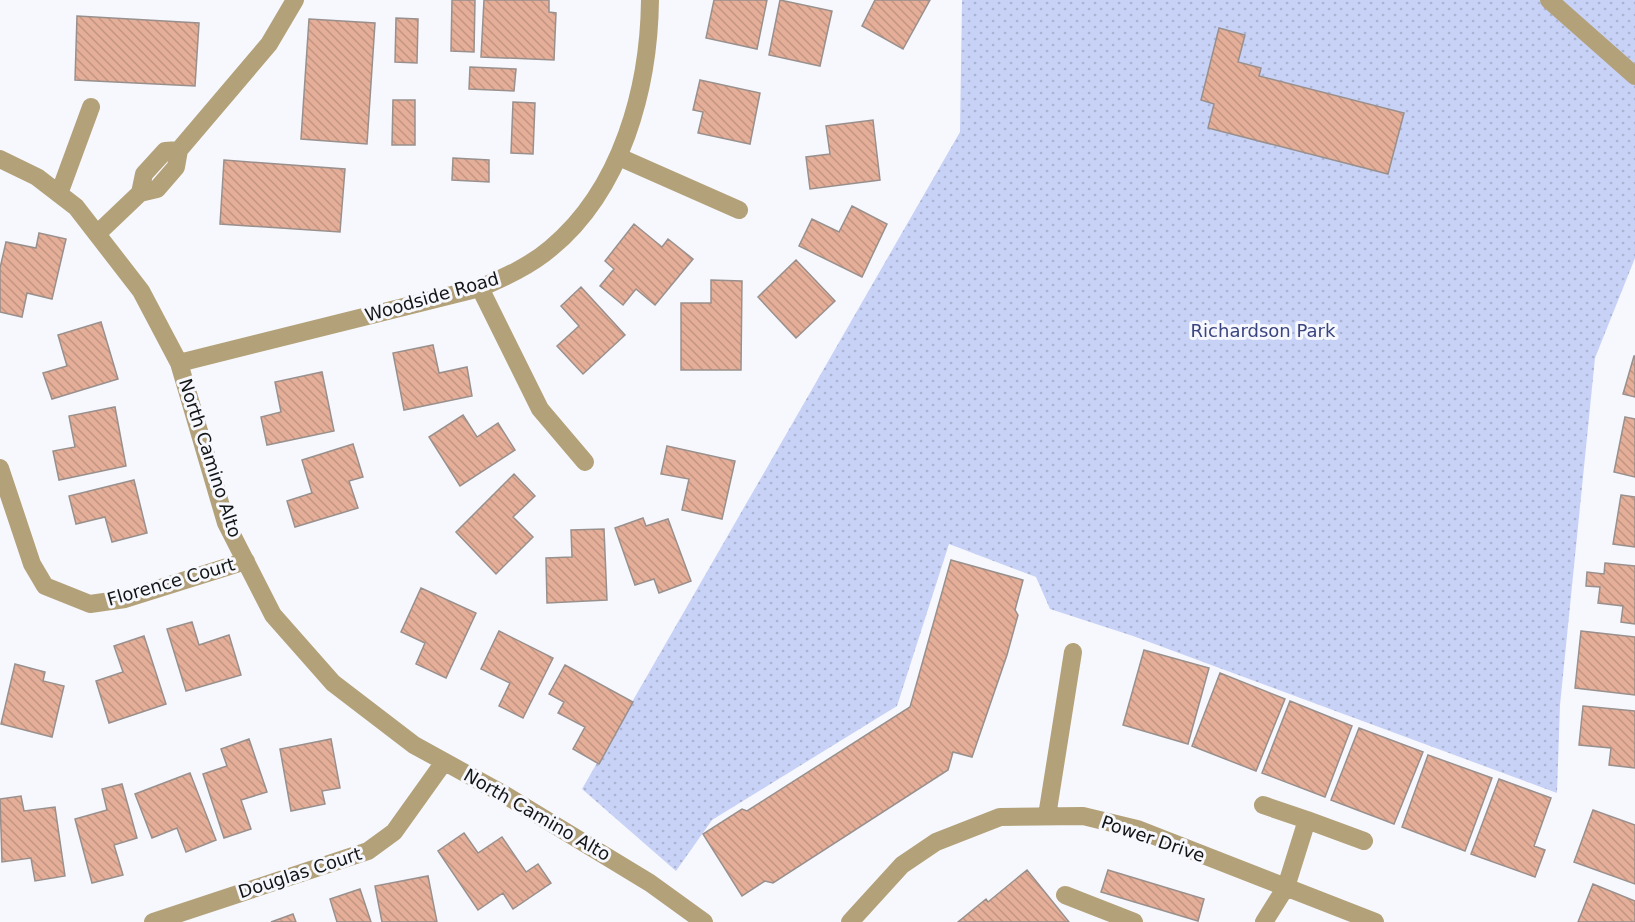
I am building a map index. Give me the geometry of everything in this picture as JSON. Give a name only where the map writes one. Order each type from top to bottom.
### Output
[{"type":"street","points":[[98,234],[140,194],[157,189],[176,167],[179,150],[269,44],[296,0]]},
{"type":"street","name":"Woodside Road","points":[[179,363],[480,288],[515,273],[552,248],[582,215],[619,157],[639,99],[650,40],[650,0]]},
{"type":"street","points":[[1549,0],[1635,76]]},
{"type":"street","points":[[59,194],[91,108]]},
{"type":"street","points":[[619,157],[739,210]]},
{"type":"street","name":"North Camino Alto","points":[[0,159],[37,177],[76,207],[141,291],[179,363],[226,523],[273,615],[333,683],[414,745],[505,795],[650,883],[704,922]]},
{"type":"street","points":[[480,288],[540,409],[585,462]]},
{"type":"street","name":"Florence Court","points":[[0,468],[32,564],[45,586],[90,604],[125,599],[246,561]]},
{"type":"street","points":[[1047,816],[1073,652]]},
{"type":"street","name":"Douglas Court","points":[[153,922],[368,851],[394,831],[444,762]]},
{"type":"street","points":[[1263,805],[1364,841]]},
{"type":"street","name":"Power Drive","points":[[850,922],[902,865],[936,842],[1000,817],[1047,816],[1083,816],[1137,829],[1374,922]]},
{"type":"street","points":[[1264,922],[1286,887],[1307,820]]},
{"type":"street","points":[[1065,895],[1134,922]]},
{"type":"green space","name":"Richardson Park","points":[[962,0],[1635,0],[1635,258],[1595,358],[1560,705],[1557,793],[1133,636],[1050,609],[1036,577],[949,544],[897,706],[712,820],[676,871],[582,789],[960,132]]},
{"type":"building","points":[[452,0],[475,0],[474,52],[451,51]]},
{"type":"building","points":[[484,0],[549,0],[549,12],[556,13],[554,60],[481,57]]},
{"type":"building","points":[[714,0],[767,0],[757,49],[706,38]]},
{"type":"building","points":[[780,0],[832,11],[820,66],[769,55]]},
{"type":"building","points":[[875,0],[930,0],[903,49],[862,26]]},
{"type":"building","points":[[77,16],[199,23],[195,86],[75,80]]},
{"type":"building","points":[[396,18],[418,19],[417,63],[395,62]]},
{"type":"building","points":[[309,19],[375,23],[367,144],[301,139]]},
{"type":"building","points":[[1219,28],[1245,35],[1238,62],[1261,68],[1259,76],[1404,113],[1388,174],[1208,128],[1214,104],[1201,100]]},
{"type":"building","points":[[470,67],[516,69],[514,91],[469,89]]},
{"type":"building","points":[[700,80],[760,93],[750,144],[698,133],[703,112],[693,110]]},
{"type":"building","points":[[393,100],[415,100],[415,145],[392,145]]},
{"type":"building","points":[[513,102],[535,103],[533,154],[511,153]]},
{"type":"building","points":[[873,120],[880,180],[810,189],[806,157],[830,154],[826,126]]},
{"type":"building","points":[[453,158],[489,160],[489,182],[452,180]]},
{"type":"building","points":[[224,160],[345,169],[340,232],[220,224]]},
{"type":"building","points":[[852,206],[887,224],[862,277],[799,246],[812,219],[839,232]]},
{"type":"building","points":[[634,224],[662,247],[668,239],[693,259],[655,305],[636,289],[623,305],[600,286],[614,269],[605,261]]},
{"type":"building","points":[[39,233],[66,239],[52,299],[27,293],[22,317],[0,312],[0,268],[6,242],[36,248]]},
{"type":"building","points":[[796,260],[835,301],[796,338],[758,297]]},
{"type":"building","points":[[711,280],[742,281],[741,370],[681,370],[681,303],[711,303]]},
{"type":"building","points":[[581,287],[625,335],[583,374],[557,346],[579,326],[561,306]]},
{"type":"building","points":[[101,322],[118,379],[52,399],[43,373],[67,366],[58,335]]},
{"type":"building","points":[[433,345],[439,373],[467,367],[472,396],[404,410],[393,353]]},
{"type":"building","points":[[1635,356],[1635,397],[1623,394]]},
{"type":"building","points":[[322,372],[334,431],[267,445],[261,417],[281,412],[275,382]]},
{"type":"building","points":[[115,407],[126,466],[59,480],[53,451],[75,447],[69,416]]},
{"type":"building","points":[[463,415],[477,437],[498,423],[515,450],[460,486],[429,437]]},
{"type":"building","points":[[1625,417],[1635,419],[1635,477],[1614,472]]},
{"type":"building","points":[[353,444],[363,477],[349,481],[358,508],[295,527],[287,501],[312,493],[302,460]]},
{"type":"building","points":[[667,446],[735,461],[722,519],[682,510],[689,479],[661,474]]},
{"type":"building","points":[[514,474],[535,496],[513,517],[533,537],[496,574],[456,532]]},
{"type":"building","points":[[134,480],[147,533],[112,542],[105,517],[76,524],[69,496]]},
{"type":"building","points":[[1621,495],[1635,497],[1635,547],[1613,544]]},
{"type":"building","points":[[643,518],[646,526],[668,519],[691,581],[659,593],[654,579],[635,585],[615,528]]},
{"type":"building","points":[[604,529],[607,600],[547,603],[546,558],[572,557],[571,530]]},
{"type":"building","points":[[951,560],[1023,580],[1015,610],[1018,615],[1007,655],[972,757],[953,752],[948,770],[773,883],[765,881],[742,896],[703,834],[742,809],[747,811],[910,707]]},
{"type":"building","points":[[1605,563],[1635,566],[1635,624],[1621,622],[1623,606],[1598,603],[1600,587],[1586,586],[1587,572],[1604,574]]},
{"type":"building","points":[[421,588],[476,613],[446,678],[416,664],[425,643],[401,632]]},
{"type":"building","points":[[192,622],[199,645],[229,635],[241,675],[186,691],[167,629]]},
{"type":"building","points":[[499,631],[553,658],[523,718],[499,706],[510,683],[481,669]]},
{"type":"building","points":[[1581,631],[1635,637],[1635,695],[1575,688]]},
{"type":"building","points":[[144,636],[166,704],[109,723],[96,681],[123,672],[114,646]]},
{"type":"building","points":[[1144,650],[1209,668],[1188,744],[1123,725]]},
{"type":"building","points":[[15,664],[45,672],[43,681],[64,686],[52,737],[1,724]]},
{"type":"building","points":[[565,665],[633,702],[599,764],[573,749],[585,727],[558,713],[564,702],[549,694]]},
{"type":"building","points":[[1220,673],[1285,699],[1256,771],[1192,746]]},
{"type":"building","points":[[1290,701],[1352,726],[1325,797],[1262,773]]},
{"type":"building","points":[[1583,706],[1635,711],[1635,768],[1609,765],[1611,748],[1579,745]]},
{"type":"building","points":[[1359,728],[1423,752],[1394,824],[1331,800]]},
{"type":"building","points":[[249,739],[267,792],[241,800],[251,829],[224,838],[203,774],[227,766],[221,749]]},
{"type":"building","points":[[331,739],[340,788],[322,791],[325,804],[291,811],[280,749]]},
{"type":"building","points":[[1428,755],[1492,778],[1465,851],[1402,827]]},
{"type":"building","points":[[190,773],[216,840],[186,852],[177,828],[152,838],[135,794]]},
{"type":"building","points":[[1499,779],[1551,798],[1534,846],[1545,850],[1535,877],[1471,854]]},
{"type":"building","points":[[122,784],[137,838],[114,845],[123,875],[92,883],[75,819],[107,810],[102,789]]},
{"type":"building","points":[[21,796],[24,811],[55,807],[65,876],[35,881],[31,858],[2,862],[0,799]]},
{"type":"building","points":[[1593,810],[1635,825],[1635,884],[1574,862]]},
{"type":"building","points":[[464,833],[478,853],[502,837],[526,872],[538,864],[551,883],[513,909],[503,893],[478,910],[438,851]]},
{"type":"building","points":[[1027,870],[1069,922],[958,922],[986,899],[988,902]]},
{"type":"building","points":[[1108,870],[1204,899],[1198,921],[1101,892]]},
{"type":"building","points":[[428,876],[437,922],[382,922],[375,886]]},
{"type":"building","points":[[1593,884],[1635,901],[1635,922],[1578,922]]},
{"type":"building","points":[[360,889],[371,922],[337,922],[330,899]]},
{"type":"building","points":[[293,914],[296,922],[271,922]]}]
